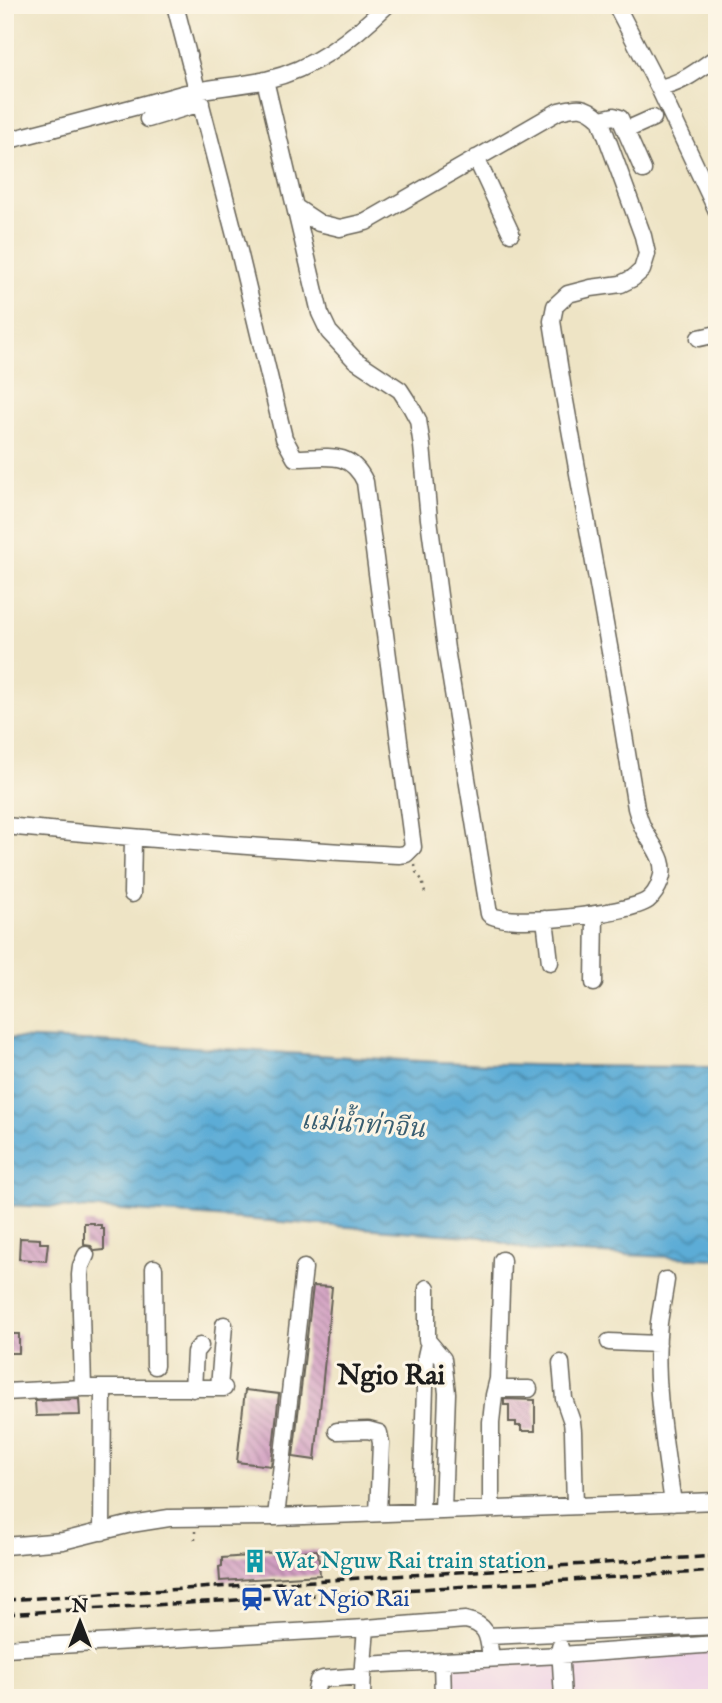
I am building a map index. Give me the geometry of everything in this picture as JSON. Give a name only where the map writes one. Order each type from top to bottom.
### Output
[{"type":"street","points":[[5,827],[399,855],[406,854],[413,847],[365,482],[360,470],[345,458],[295,457],[284,438],[236,237],[175,5]]},
{"type":"street","points":[[5,141],[289,74],[345,43],[387,5]]},
{"type":"street","points":[[616,5],[717,211]]},
{"type":"street","points":[[659,88],[687,79],[717,57]]},
{"type":"street","points":[[265,80],[320,313],[328,332],[355,360],[400,390],[418,420],[446,649],[489,914],[512,920],[551,919],[591,915],[634,906],[647,900],[660,883],[663,865],[640,822],[636,808],[552,321],[555,306],[568,294],[627,281],[642,270],[647,254],[643,236],[600,119],[589,109],[575,106],[559,111],[366,222],[340,228],[319,223],[295,207]]},
{"type":"street","points":[[148,119],[199,97]]},
{"type":"street","points":[[600,119],[620,118],[643,170]]},
{"type":"street","points":[[626,130],[653,118]]},
{"type":"street","points":[[476,158],[511,233]]},
{"type":"street","points":[[698,338],[717,334]]},
{"type":"street","points":[[132,894],[133,838]]},
{"type":"street","points":[[591,915],[594,983]]},
{"type":"street","points":[[550,962],[551,919]]},
{"type":"street","points":[[83,1388],[79,1290],[81,1266],[86,1255]]},
{"type":"street","points":[[491,1509],[491,1423],[498,1379],[502,1261]]},
{"type":"street","points":[[154,1268],[155,1379]]},
{"type":"street","points":[[276,1517],[304,1268]]},
{"type":"street","points":[[666,1280],[658,1343],[661,1412],[673,1503]]},
{"type":"street","points":[[421,1511],[426,1356],[429,1343],[428,1288]]},
{"type":"street","points":[[5,1392],[103,1388],[155,1379],[193,1389],[221,1388],[225,1325]]},
{"type":"street","points":[[609,1342],[658,1343]]},
{"type":"street","points":[[429,1343],[443,1359],[447,1393],[443,1510]]},
{"type":"street","points":[[193,1389],[195,1352],[200,1346]]},
{"type":"street","points":[[561,1363],[564,1399],[573,1431],[575,1506]]},
{"type":"street","points":[[102,1531],[103,1388]]},
{"type":"street","points":[[496,1389],[529,1389]]},
{"type":"street","points":[[338,1431],[368,1430],[379,1433],[381,1443],[378,1513]]},
{"type":"street","points":[[5,1546],[63,1541],[131,1524],[169,1518],[276,1517],[717,1501]]},
{"type":"street","points":[[5,1648],[465,1620],[481,1625],[488,1636],[491,1658]]},
{"type":"street","points":[[488,1636],[717,1626]]},
{"type":"street","points":[[362,1698],[366,1628]]},
{"type":"street","points":[[559,1634],[563,1698]]},
{"type":"street","points":[[316,1690],[318,1681],[323,1679],[442,1661],[717,1644]]},
{"type":"street","points":[[442,1661],[443,1698]]},
{"type":"path","points":[[413,847],[415,870],[422,880],[425,893]]},
{"type":"shaded area","points":[[717,1650],[717,1698],[447,1698],[446,1665]]},
{"type":"water","name":"แม่น้ำท่าจีน","points":[[5,1038],[440,1062],[717,1067],[717,1259],[531,1251],[482,1237],[123,1210],[5,1205]]},
{"type":"building","points":[[84,1223],[101,1225],[101,1229],[104,1229],[104,1250],[95,1251],[91,1246],[84,1245]]},
{"type":"building","points":[[20,1238],[40,1239],[40,1243],[48,1243],[46,1261],[19,1259]]},
{"type":"building","points":[[313,1286],[332,1287],[315,1460],[293,1457]]},
{"type":"building","points":[[5,1334],[19,1334],[19,1353],[5,1353]]},
{"type":"building","points":[[245,1390],[279,1394],[271,1466],[237,1462]]},
{"type":"building","points":[[79,1399],[80,1415],[36,1416],[35,1401]]},
{"type":"building","points":[[504,1399],[535,1400],[535,1431],[521,1431],[521,1426],[516,1426],[516,1422],[509,1422],[509,1405],[504,1405]]},
{"type":"building","points":[[318,1550],[320,1575],[220,1581],[219,1567],[222,1566],[222,1558]]},
{"type":"railway","points":[[5,1600],[717,1556]]},
{"type":"railway","points":[[5,1614],[717,1571]]},
{"type":"place","name":"Wat Nguw Rai train station","points":[[255,1561]]},
{"type":"place","name":"Wat Ngio Rai","points":[[252,1599]]},
{"type":"district","name":"Ngio Rai","points":[[391,1376]]}]
